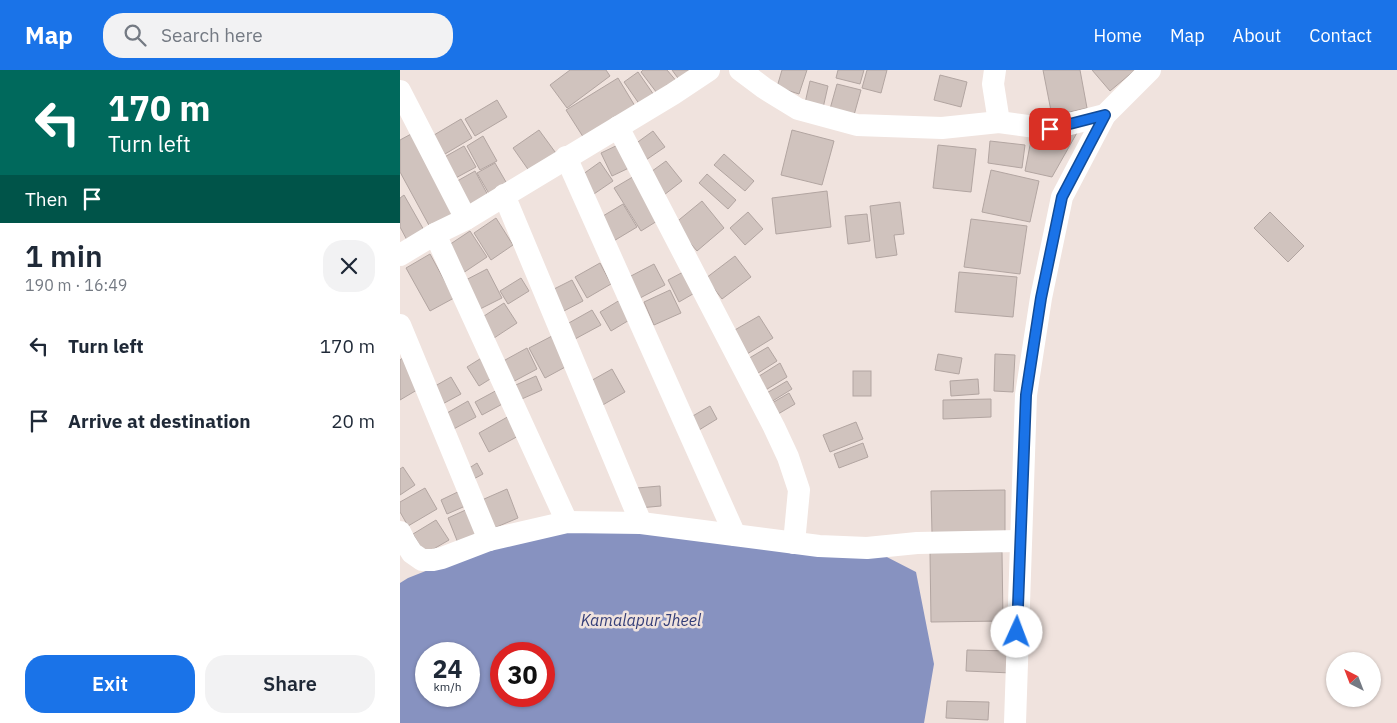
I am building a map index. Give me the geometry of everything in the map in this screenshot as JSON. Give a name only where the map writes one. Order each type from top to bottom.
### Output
[{"type":"street","points":[[400,254],[504,196],[673,94],[709,70]]},
{"type":"street","points":[[740,70],[764,88],[798,109],[856,125],[942,128],[999,122],[1050,129],[1105,115]]},
{"type":"street","points":[[995,70],[993,84],[999,122]]},
{"type":"street","points":[[1015,723],[1026,395],[1041,298],[1062,197],[1105,115],[1150,70]]},
{"type":"street","points":[[400,91],[466,218]]},
{"type":"street","points":[[618,127],[788,457],[799,490],[794,543]]},
{"type":"street","points":[[566,157],[735,535]]},
{"type":"street","points":[[504,196],[641,523]]},
{"type":"street","points":[[435,234],[567,522]]},
{"type":"street","points":[[400,325],[490,540]]},
{"type":"street","points":[[400,532],[412,552],[422,560],[442,558],[490,540],[567,522],[641,523],[819,546],[867,548],[917,543],[1020,541]]},
{"type":"water","name":"Kamalapur Jheel","points":[[581,514],[881,554],[916,572],[934,664],[924,723],[400,723],[400,583],[408,578],[494,544]]},
{"type":"building","points":[[570,70],[606,70],[610,76],[567,108],[550,85]]},
{"type":"building","points":[[643,70],[667,70],[678,83],[660,97],[641,72]]},
{"type":"building","points":[[672,70],[704,70],[683,85]]},
{"type":"building","points":[[782,70],[807,70],[799,94],[777,87]]},
{"type":"building","points":[[838,70],[864,70],[860,84],[836,78]]},
{"type":"building","points":[[867,70],[887,70],[881,93],[862,88]]},
{"type":"building","points":[[1043,70],[1080,70],[1087,108],[1052,116]]},
{"type":"building","points":[[1092,70],[1135,70],[1110,91]]},
{"type":"building","points":[[638,72],[656,98],[642,108],[624,82]]},
{"type":"building","points":[[940,75],[967,82],[961,107],[934,100]]},
{"type":"building","points":[[618,78],[638,111],[587,143],[566,110]]},
{"type":"building","points":[[810,81],[828,86],[823,108],[805,103]]},
{"type":"building","points":[[837,84],[861,90],[854,115],[830,109]]},
{"type":"building","points":[[497,100],[507,117],[475,136],[465,119]]},
{"type":"building","points":[[461,119],[472,138],[440,157],[429,138]]},
{"type":"building","points":[[539,130],[558,156],[532,175],[513,148]]},
{"type":"building","points":[[792,130],[834,141],[822,185],[781,175]]},
{"type":"building","points":[[653,131],[665,147],[643,162],[631,147]]},
{"type":"building","points":[[1078,131],[1052,177],[1025,171],[1032,135]]},
{"type":"building","points":[[413,133],[457,214],[431,229],[400,172],[400,140]]},
{"type":"building","points":[[483,136],[497,161],[480,170],[467,146]]},
{"type":"building","points":[[990,141],[1025,145],[1022,168],[988,163]]},
{"type":"building","points":[[620,144],[631,167],[612,176],[601,153]]},
{"type":"building","points":[[938,145],[976,149],[971,192],[933,188]]},
{"type":"building","points":[[464,146],[476,167],[452,180],[441,159]]},
{"type":"building","points":[[724,154],[754,181],[745,191],[714,165]]},
{"type":"building","points":[[666,161],[682,181],[664,195],[648,174]]},
{"type":"building","points":[[600,162],[613,181],[591,196],[579,177]]},
{"type":"building","points":[[495,163],[510,189],[492,199],[477,173]]},
{"type":"building","points":[[991,170],[1039,181],[1030,222],[982,212]]},
{"type":"building","points":[[475,171],[491,201],[469,213],[452,184]]},
{"type":"building","points":[[707,174],[736,200],[728,209],[699,183]]},
{"type":"building","points":[[636,175],[662,218],[641,231],[614,188]]},
{"type":"building","points":[[827,191],[831,227],[776,234],[772,198]]},
{"type":"building","points":[[404,195],[425,232],[408,242],[400,227],[400,198]]},
{"type":"building","points":[[702,201],[724,228],[697,251],[674,224]]},
{"type":"building","points":[[900,202],[904,234],[894,235],[897,255],[876,258],[870,206]]},
{"type":"building","points":[[623,204],[637,227],[612,242],[598,219]]},
{"type":"building","points":[[748,212],[763,229],[745,245],[730,228]]},
{"type":"building","points":[[1270,212],[1304,246],[1288,262],[1254,228]]},
{"type":"building","points":[[867,214],[870,241],[848,244],[845,216]]},
{"type":"building","points":[[496,218],[513,245],[491,260],[474,233]]},
{"type":"building","points":[[971,219],[1027,226],[1020,274],[964,267]]},
{"type":"building","points":[[470,231],[487,257],[460,275],[443,249]]},
{"type":"building","points":[[430,254],[454,298],[430,311],[406,268]]},
{"type":"building","points":[[735,256],[751,277],[722,299],[706,278]]},
{"type":"building","points":[[600,263],[611,284],[587,298],[575,277]]},
{"type":"building","points":[[654,264],[665,285],[640,298],[629,277]]},
{"type":"building","points":[[487,269],[502,298],[474,312],[460,283]]},
{"type":"building","points":[[687,270],[698,291],[679,302],[668,280]]},
{"type":"building","points":[[959,272],[1017,277],[1013,317],[955,312]]},
{"type":"building","points":[[521,278],[529,291],[508,304],[500,291]]},
{"type":"building","points":[[572,280],[583,301],[562,312],[550,291]]},
{"type":"building","points":[[670,290],[681,313],[654,325],[644,302]]},
{"type":"building","points":[[620,300],[631,319],[611,331],[600,312]]},
{"type":"building","points":[[504,303],[517,323],[491,340],[478,320]]},
{"type":"building","points":[[592,310],[601,325],[575,339],[567,324]]},
{"type":"building","points":[[759,316],[773,338],[747,354],[733,331]]},
{"type":"building","points":[[554,335],[569,365],[545,378],[529,348]]},
{"type":"building","points":[[768,347],[777,361],[755,375],[746,360]]},
{"type":"building","points":[[527,348],[537,369],[507,385],[496,365]]},
{"type":"building","points":[[938,354],[962,358],[959,374],[935,370]]},
{"type":"building","points":[[995,354],[1015,355],[1013,392],[994,391]]},
{"type":"building","points":[[404,357],[422,387],[400,400],[400,360]]},
{"type":"building","points":[[483,357],[495,376],[479,386],[467,367]]},
{"type":"building","points":[[780,363],[787,377],[764,391],[756,378]]},
{"type":"building","points":[[612,369],[625,392],[601,406],[587,383]]},
{"type":"building","points":[[853,371],[871,371],[871,396],[853,396]]},
{"type":"building","points":[[536,376],[542,390],[515,402],[509,388]]},
{"type":"building","points":[[451,377],[461,394],[437,407],[428,390]]},
{"type":"building","points":[[978,379],[979,394],[951,396],[950,381]]},
{"type":"building","points":[[787,381],[792,389],[771,402],[765,394]]},
{"type":"building","points":[[501,388],[508,401],[482,415],[475,402]]},
{"type":"building","points":[[789,393],[795,404],[773,417],[767,406]]},
{"type":"building","points":[[991,399],[991,417],[943,419],[943,400]]},
{"type":"building","points":[[468,401],[476,417],[448,432],[440,417]]},
{"type":"building","points":[[710,406],[717,419],[699,430],[691,417]]},
{"type":"building","points":[[511,415],[522,434],[489,452],[479,433]]},
{"type":"building","points":[[856,422],[863,439],[830,452],[823,435]]},
{"type":"building","points":[[863,443],[868,457],[839,468],[834,454]]},
{"type":"building","points":[[477,463],[483,474],[468,482],[463,472]]},
{"type":"building","points":[[403,467],[415,485],[400,495],[400,469]]},
{"type":"building","points":[[660,486],[661,506],[639,508],[637,488]]},
{"type":"building","points":[[425,488],[437,509],[408,526],[400,512],[400,502]]},
{"type":"building","points":[[464,489],[470,504],[447,514],[441,500]]},
{"type":"building","points":[[507,489],[518,518],[487,531],[475,503]]},
{"type":"building","points":[[1005,490],[1005,532],[932,533],[931,491]]},
{"type":"building","points":[[470,508],[481,534],[458,543],[448,518]]},
{"type":"building","points":[[436,520],[449,540],[425,554],[413,534]]},
{"type":"building","points":[[1002,552],[1003,621],[931,622],[930,553]]},
{"type":"building","points":[[967,650],[1011,651],[1011,673],[966,671]]},
{"type":"building","points":[[947,701],[989,702],[988,720],[946,718]]},
{"type":"route","points":[[1017,632],[1026,395],[1041,298],[1062,197],[1105,115],[1050,129]]}]
